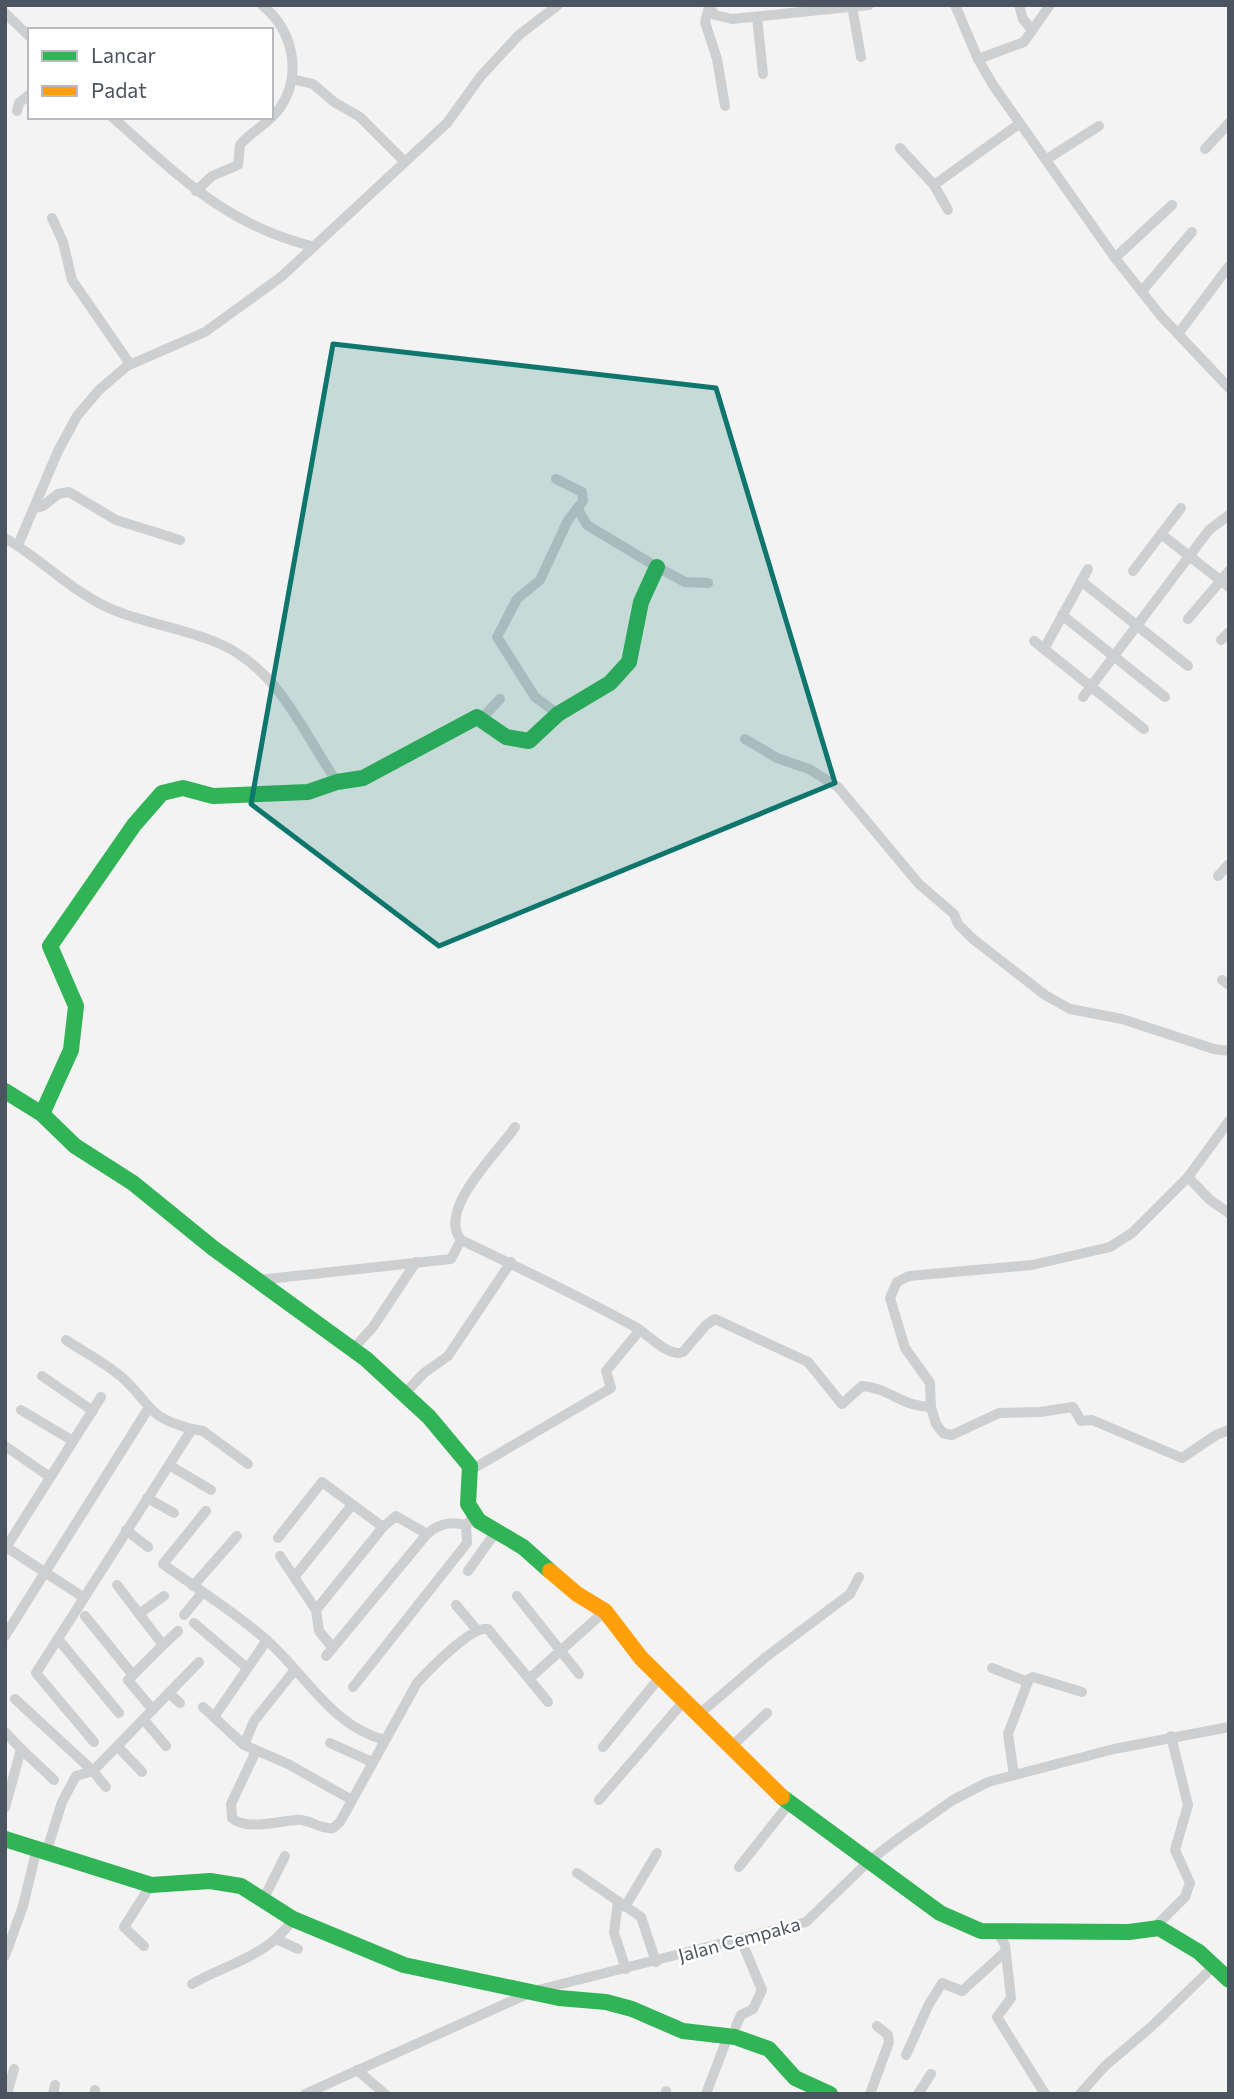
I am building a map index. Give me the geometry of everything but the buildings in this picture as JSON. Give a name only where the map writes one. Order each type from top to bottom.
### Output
[{"type":"street","points":[[262,5],[274,16],[293,54],[292,79],[280,107],[273,114]]},
{"type":"street","points":[[18,545],[58,451],[77,416],[99,390],[130,364],[205,332],[281,277],[311,246],[447,123],[481,76],[519,35],[558,5]]},
{"type":"street","points":[[708,6],[715,15],[726,19],[869,5]]},
{"type":"street","points":[[955,5],[978,60],[1019,124],[1047,159],[1115,258],[1178,334],[1229,388]]},
{"type":"street","points":[[1019,5],[1023,19],[1032,30]]},
{"type":"street","points":[[978,60],[1021,45],[1050,5]]},
{"type":"street","points":[[708,6],[705,22],[717,59],[725,106]]},
{"type":"street","points":[[852,6],[861,57]]},
{"type":"street","points":[[5,13],[28,35]]},
{"type":"street","points":[[757,17],[763,74]]},
{"type":"street","points":[[292,79],[313,83],[334,102],[359,117],[405,162]]},
{"type":"street","points":[[17,111],[19,103],[28,96]]},
{"type":"street","points":[[114,119],[195,191],[268,234],[311,246]]},
{"type":"street","points":[[195,191],[212,176],[238,165],[240,145],[267,119]]},
{"type":"street","points":[[1205,149],[1229,123]]},
{"type":"street","points":[[934,185],[1019,124]]},
{"type":"street","points":[[1047,159],[1099,126]]},
{"type":"street","points":[[900,148],[934,185],[948,210]]},
{"type":"street","points":[[1115,258],[1172,205]]},
{"type":"street","points":[[52,218],[63,242],[72,279],[130,364]]},
{"type":"street","points":[[1142,291],[1192,232]]},
{"type":"street","points":[[1178,334],[1229,266]]},
{"type":"street","points":[[556,479],[582,492],[583,501],[568,520],[543,575],[517,599],[497,637],[526,685],[536,697],[558,714]]},
{"type":"street","points":[[34,508],[43,506],[58,494],[69,492],[116,520],[180,540]]},
{"type":"street","points":[[1133,571],[1181,508]]},
{"type":"street","points":[[578,509],[587,524],[657,567],[685,582],[708,583]]},
{"type":"street","points":[[1083,697],[1209,530],[1229,515]]},
{"type":"street","points":[[1161,534],[1225,584]]},
{"type":"street","points":[[5,538],[115,611],[221,644],[246,659],[272,682],[290,704],[337,782]]},
{"type":"street","points":[[42,1114],[71,1050],[76,1006],[50,946],[120,844],[158,797],[174,789],[213,796],[294,793],[363,778],[475,718],[482,718],[506,737],[526,742],[536,738],[558,714],[610,683],[627,665],[642,598],[657,567]]},
{"type":"street","points":[[1044,649],[1088,569]]},
{"type":"street","points":[[1188,619],[1225,584],[1229,571]]},
{"type":"street","points":[[1081,581],[1188,666]]},
{"type":"street","points":[[1062,615],[1165,698]]},
{"type":"street","points":[[1034,642],[1144,729]]},
{"type":"street","points":[[482,718],[500,699]]},
{"type":"street","points":[[745,739],[777,758],[809,769],[838,787],[919,884],[954,914],[958,924],[977,943],[1045,995],[1070,1009],[1122,1018],[1214,1049],[1229,1051]]},
{"type":"street","points":[[1217,876],[1229,864]]},
{"type":"street","points":[[5,1091],[42,1114],[75,1146],[132,1183],[352,1350],[429,1417],[471,1470],[467,1543],[353,1687]]},
{"type":"street","points":[[1229,1121],[1188,1177],[1132,1233],[1110,1247],[1032,1265],[923,1273],[897,1282],[891,1293],[892,1313],[905,1348],[930,1383],[931,1407],[941,1431],[952,1435],[999,1413],[1074,1408],[1080,1421],[1091,1420],[1182,1458],[1216,1435],[1229,1430]]},
{"type":"street","points":[[515,1127],[493,1158],[483,1166],[457,1209],[455,1228],[461,1240],[511,1262],[640,1330],[679,1354],[715,1319],[808,1362],[842,1404],[862,1386],[874,1388],[912,1406],[931,1407]]},
{"type":"street","points":[[1188,1177],[1213,1202],[1229,1213]]},
{"type":"street","points":[[258,1280],[451,1259],[461,1240]]},
{"type":"street","points":[[352,1350],[373,1327],[416,1262]]},
{"type":"street","points":[[404,1394],[424,1373],[448,1356],[511,1262]]},
{"type":"street","points":[[471,1470],[611,1388],[606,1371],[640,1330]]},
{"type":"street","points":[[66,1340],[126,1380],[148,1409],[170,1423],[203,1431],[248,1464]]},
{"type":"street","points":[[42,1376],[93,1411]]},
{"type":"street","points":[[83,1597],[6,1548],[101,1397]]},
{"type":"street","points":[[5,1636],[148,1409]]},
{"type":"street","points":[[21,1410],[73,1441]]},
{"type":"street","points":[[94,1742],[36,1673],[192,1429]]},
{"type":"street","points":[[5,1446],[50,1476]]},
{"type":"street","points":[[169,1465],[211,1490]]},
{"type":"street","points":[[278,1538],[322,1482],[383,1527]]},
{"type":"street","points":[[147,1498],[174,1513]]},
{"type":"street","points":[[295,1576],[352,1505]]},
{"type":"street","points":[[206,1511],[163,1563],[267,1640],[293,1671],[336,1713],[367,1735],[385,1740]]},
{"type":"street","points":[[316,1610],[383,1527],[396,1516],[427,1534]]},
{"type":"street","points":[[280,1556],[316,1610],[319,1631],[330,1652],[427,1534],[436,1526],[470,1521],[523,1547],[577,1594],[605,1611],[660,1677],[789,1804],[940,1913],[967,1927],[997,1931],[1129,1931],[1155,1927],[1171,1933],[1229,1980]]},
{"type":"street","points":[[127,1531],[148,1548]]},
{"type":"street","points":[[468,1571],[495,1533]]},
{"type":"street","points":[[184,1615],[198,1590],[237,1536]]},
{"type":"street","points":[[698,1715],[750,1669],[850,1594],[859,1577]]},
{"type":"street","points":[[117,1585],[163,1645]]},
{"type":"street","points":[[517,1595],[579,1674]]},
{"type":"street","points":[[139,1614],[164,1596]]},
{"type":"street","points":[[456,1605],[477,1630]]},
{"type":"street","points":[[530,1678],[605,1611]]},
{"type":"street","points":[[85,1616],[132,1674]]},
{"type":"street","points":[[194,1623],[246,1667]]},
{"type":"street","points":[[256,1751],[231,1804],[230,1814],[236,1821],[277,1824],[302,1820],[333,1828],[352,1800],[417,1683],[433,1665],[477,1630],[488,1628],[548,1702]]},
{"type":"street","points":[[153,1710],[128,1681],[132,1674],[178,1631]]},
{"type":"street","points":[[58,1639],[119,1713]]},
{"type":"street","points":[[214,1717],[267,1640]]},
{"type":"street","points":[[6,1952],[41,1850],[76,1776],[93,1770],[200,1662]]},
{"type":"street","points":[[992,1668],[1028,1682]]},
{"type":"street","points":[[244,1745],[254,1721],[293,1671]]},
{"type":"street","points":[[603,1747],[660,1677]]},
{"type":"street","points":[[1014,1775],[1008,1734],[1028,1682],[1033,1678],[1082,1692]]},
{"type":"street","points":[[169,1693],[180,1703]]},
{"type":"street","points":[[15,1699],[93,1770],[106,1787]]},
{"type":"street","points":[[600,1800],[684,1701]]},
{"type":"street","points":[[203,1707],[244,1745],[288,1764],[352,1800]]},
{"type":"street","points":[[731,1747],[767,1713]]},
{"type":"street","points":[[144,1720],[166,1745]]},
{"type":"street","name":"Jalan Cempaka","points":[[305,2094],[534,1991],[656,1962],[810,1920],[869,1861],[923,1819],[969,1790],[1014,1775],[1171,1736],[1229,1727]]},
{"type":"street","points":[[5,1732],[54,1780]]},
{"type":"street","points":[[1155,1927],[1185,1897],[1190,1883],[1175,1850],[1188,1805],[1171,1736]]},
{"type":"street","points":[[330,1743],[372,1762]]},
{"type":"street","points":[[118,1747],[142,1772]]},
{"type":"street","points":[[5,1808],[21,1749]]},
{"type":"street","points":[[739,1867],[789,1804]]},
{"type":"street","points":[[5,1839],[150,1885],[229,1883],[264,1898],[292,1919],[404,1965],[632,2009],[683,2031],[732,2031],[769,2049],[795,2078],[830,2094]]},
{"type":"street","points":[[625,1969],[614,1933],[622,1904],[657,1853]]},
{"type":"street","points":[[264,1898],[285,1856]]},
{"type":"street","points":[[577,1873],[644,1921],[656,1962]]},
{"type":"street","points":[[144,1946],[124,1927],[150,1885]]},
{"type":"street","points":[[192,1984],[234,1966],[276,1939],[292,1919]]},
{"type":"street","points":[[997,1931],[1005,1945],[1011,1998],[997,2017],[1045,2094]]},
{"type":"street","points":[[276,1939],[298,1950]]},
{"type":"street","points":[[706,2094],[732,2031],[741,2015],[753,2009],[762,1990],[741,1940]]},
{"type":"street","points":[[906,2055],[928,2006],[942,1983],[958,1992],[962,1991],[1005,1952]]},
{"type":"street","points":[[1080,2094],[1105,2066],[1151,2027],[1214,1966]]},
{"type":"street","points":[[870,2094],[889,2042],[888,2035],[877,2026]]},
{"type":"street","points":[[7,2094],[14,2069]]},
{"type":"street","points":[[358,2070],[385,2094]]},
{"type":"street","points":[[918,2094],[930,2074]]},
{"type":"highlighted area","points":[[333,344],[716,388],[835,783],[439,946],[251,804]]},
{"type":"traffic: fast","points":[[42,1114],[71,1050],[76,1006],[50,946],[134,825],[162,793],[183,788],[213,796],[308,792],[337,782],[363,778],[477,717],[506,737],[529,741],[558,714],[610,683],[629,662],[641,602],[657,567]]},
{"type":"traffic: fast","points":[[5,1091],[42,1114],[75,1146],[133,1183],[213,1248],[366,1359],[429,1417],[470,1466],[468,1504],[479,1521],[523,1547],[550,1571]]},
{"type":"traffic: fast","points":[[782,1797],[940,1913],[981,1931],[1129,1932],[1159,1928],[1199,1952],[1229,1980]]},
{"type":"traffic: fast","points":[[5,1839],[151,1885],[210,1881],[241,1886],[293,1919],[404,1965],[559,1998],[606,2002],[632,2009],[683,2031],[735,2037],[769,2049],[795,2078],[830,2094]]},
{"type":"traffic: slow","points":[[550,1571],[577,1594],[605,1611],[641,1658],[782,1797]]}]
